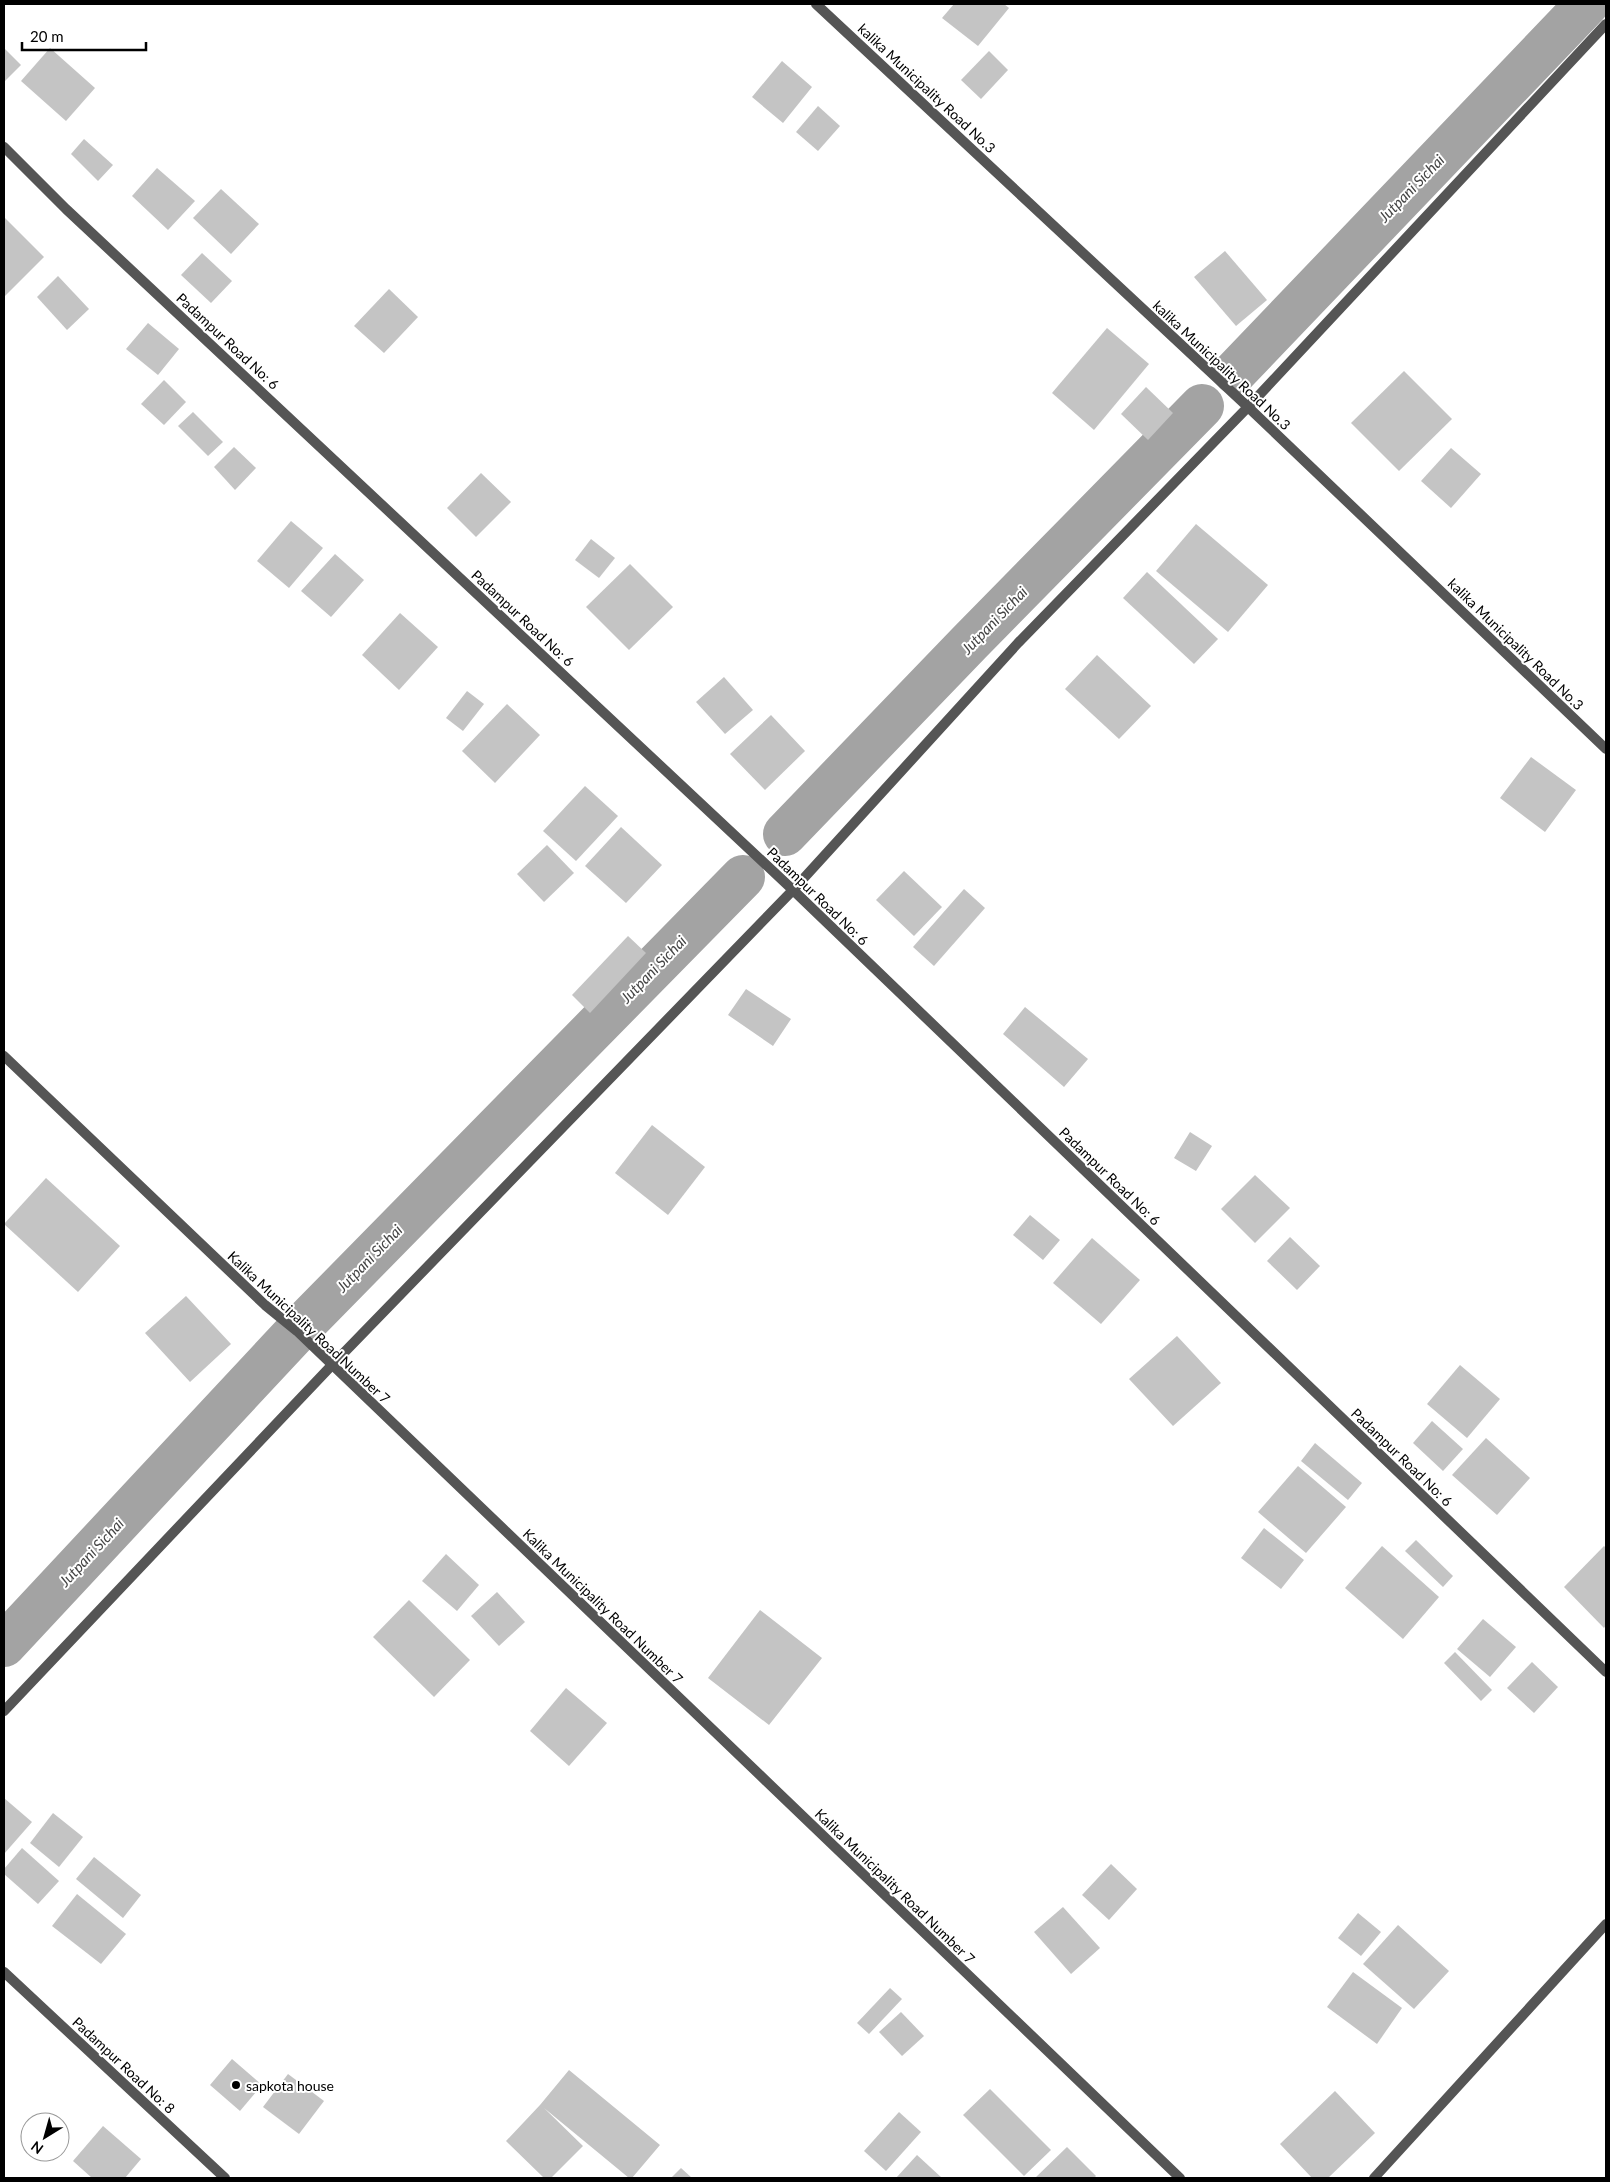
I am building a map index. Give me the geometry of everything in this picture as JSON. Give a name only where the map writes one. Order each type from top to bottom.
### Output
[{"type":"street","name":"kalika Municipality Road No.3","points":[[816,4],[1248,407],[1606,749]]},
{"type":"street","points":[[4,1711],[332,1365],[793,890],[1018,642],[1248,407],[1606,24]]},
{"type":"street","name":"Padampur Road No: 6","points":[[4,147],[66,209],[793,890],[1606,1672]]},
{"type":"street","name":"Kalika Municipality Road Number 7","points":[[4,1056],[265,1305],[297,1331],[1180,2178]]},
{"type":"street","points":[[1374,2178],[1606,1924]]},
{"type":"street","name":"Padampur Road No: 8","points":[[4,1972],[226,2178]]},
{"type":"building","points":[[954,4],[1004,4],[1009,8],[978,46],[942,18]]},
{"type":"building","points":[[4,48],[21,65],[4,82]]},
{"type":"building","points":[[50,48],[95,88],[66,121],[21,81]]},
{"type":"building","points":[[989,51],[1008,70],[981,99],[961,80]]},
{"type":"building","points":[[782,61],[812,87],[783,123],[752,97]]},
{"type":"building","points":[[818,106],[840,126],[818,151],[796,132]]},
{"type":"building","points":[[84,139],[113,165],[98,181],[71,154]]},
{"type":"building","points":[[157,168],[195,201],[168,230],[132,196]]},
{"type":"building","points":[[221,189],[259,224],[231,254],[193,218]]},
{"type":"building","points":[[4,217],[44,257],[4,297]]},
{"type":"building","points":[[1225,251],[1267,300],[1236,326],[1194,277]]},
{"type":"building","points":[[202,253],[232,281],[211,303],[181,275]]},
{"type":"building","points":[[58,276],[89,309],[67,330],[37,297]]},
{"type":"building","points":[[389,289],[418,317],[384,353],[354,326]]},
{"type":"building","points":[[148,323],[179,349],[158,375],[126,349]]},
{"type":"building","points":[[1107,328],[1149,364],[1094,430],[1052,393]]},
{"type":"building","points":[[1404,371],[1452,419],[1399,471],[1351,423]]},
{"type":"building","points":[[164,380],[186,402],[164,425],[141,404]]},
{"type":"building","points":[[1146,387],[1173,413],[1148,440],[1121,414]]},
{"type":"building","points":[[193,412],[223,442],[208,456],[178,426]]},
{"type":"building","points":[[234,447],[256,468],[235,490],[214,467]]},
{"type":"building","points":[[1451,448],[1481,474],[1451,508],[1421,481]]},
{"type":"building","points":[[481,473],[511,502],[476,537],[447,508]]},
{"type":"building","points":[[291,521],[323,548],[289,588],[257,561]]},
{"type":"building","points":[[1196,524],[1268,585],[1228,632],[1156,571]]},
{"type":"building","points":[[591,539],[615,558],[599,578],[575,560]]},
{"type":"building","points":[[335,554],[364,580],[331,617],[301,591]]},
{"type":"building","points":[[630,564],[673,607],[629,650],[586,607]]},
{"type":"building","points":[[1147,572],[1218,639],[1194,664],[1123,598]]},
{"type":"building","points":[[400,613],[438,647],[399,690],[362,655]]},
{"type":"building","points":[[1097,655],[1151,706],[1119,739],[1065,689]]},
{"type":"building","points":[[724,677],[753,710],[725,734],[696,702]]},
{"type":"building","points":[[467,691],[484,704],[463,731],[446,718]]},
{"type":"building","points":[[507,704],[540,735],[495,783],[462,751]]},
{"type":"building","points":[[771,715],[805,751],[765,790],[730,754]]},
{"type":"building","points":[[1531,757],[1576,790],[1545,832],[1500,798]]},
{"type":"building","points":[[585,786],[618,816],[576,861],[543,831]]},
{"type":"building","points":[[621,827],[662,865],[626,903],[585,866]]},
{"type":"building","points":[[547,845],[574,873],[544,902],[517,874]]},
{"type":"building","points":[[904,871],[942,907],[914,936],[876,900]]},
{"type":"building","points":[[964,889],[985,908],[934,966],[913,947]]},
{"type":"building","points":[[628,936],[646,953],[590,1013],[572,995]]},
{"type":"building","points":[[746,989],[791,1019],[773,1046],[728,1015]]},
{"type":"building","points":[[1025,1007],[1088,1059],[1064,1087],[1003,1034]]},
{"type":"building","points":[[652,1125],[705,1167],[668,1215],[615,1173]]},
{"type":"building","points":[[1190,1132],[1212,1146],[1196,1171],[1174,1158]]},
{"type":"building","points":[[1255,1175],[1290,1208],[1255,1243],[1221,1209]]},
{"type":"building","points":[[46,1178],[120,1246],[78,1292],[4,1224]]},
{"type":"building","points":[[1030,1215],[1060,1240],[1043,1260],[1013,1235]]},
{"type":"building","points":[[1290,1237],[1320,1266],[1297,1290],[1267,1261]]},
{"type":"building","points":[[1092,1238],[1140,1280],[1101,1324],[1053,1283]]},
{"type":"building","points":[[186,1296],[231,1344],[190,1382],[145,1333]]},
{"type":"building","points":[[1177,1336],[1221,1383],[1173,1426],[1129,1379]]},
{"type":"building","points":[[1460,1365],[1500,1399],[1467,1438],[1427,1404]]},
{"type":"building","points":[[1432,1421],[1463,1449],[1443,1471],[1413,1443]]},
{"type":"building","points":[[1486,1438],[1530,1478],[1497,1515],[1452,1475]]},
{"type":"building","points":[[1315,1443],[1362,1483],[1348,1500],[1301,1461]]},
{"type":"building","points":[[1298,1466],[1346,1507],[1306,1553],[1258,1512]]},
{"type":"building","points":[[1264,1528],[1304,1560],[1281,1589],[1241,1558]]},
{"type":"building","points":[[1416,1540],[1453,1576],[1443,1587],[1405,1551]]},
{"type":"building","points":[[1382,1546],[1439,1597],[1403,1639],[1345,1588]]},
{"type":"building","points":[[1604,1546],[1606,1548],[1606,1625],[1604,1628],[1564,1587]]},
{"type":"building","points":[[446,1554],[479,1585],[457,1611],[422,1581]]},
{"type":"building","points":[[497,1592],[525,1622],[499,1646],[471,1616]]},
{"type":"building","points":[[409,1600],[470,1660],[434,1697],[373,1637]]},
{"type":"building","points":[[760,1610],[822,1658],[769,1725],[708,1678]]},
{"type":"building","points":[[1483,1619],[1516,1647],[1490,1677],[1457,1649]]},
{"type":"building","points":[[1455,1652],[1492,1690],[1481,1701],[1444,1663]]},
{"type":"building","points":[[1532,1662],[1558,1687],[1534,1713],[1507,1688]]},
{"type":"building","points":[[566,1688],[607,1723],[569,1766],[530,1731]]},
{"type":"building","points":[[4,1798],[32,1822],[4,1854]]},
{"type":"building","points":[[53,1813],[83,1837],[59,1867],[30,1843]]},
{"type":"building","points":[[22,1848],[59,1881],[38,1904],[4,1874],[4,1869]]},
{"type":"building","points":[[94,1857],[141,1895],[123,1918],[76,1879]]},
{"type":"building","points":[[1111,1864],[1137,1889],[1109,1920],[1082,1895]]},
{"type":"building","points":[[77,1894],[126,1934],[101,1964],[52,1926]]},
{"type":"building","points":[[1063,1907],[1100,1948],[1071,1974],[1034,1932]]},
{"type":"building","points":[[1358,1913],[1381,1932],[1361,1956],[1338,1938]]},
{"type":"building","points":[[1398,1925],[1449,1971],[1414,2009],[1363,1964]]},
{"type":"building","points":[[1353,1972],[1402,2008],[1377,2044],[1327,2007]]},
{"type":"building","points":[[890,1988],[902,1999],[869,2034],[857,2023]]},
{"type":"building","points":[[901,2012],[924,2036],[902,2056],[879,2032]]},
{"type":"building","name":"sapkota house","points":[[232,2059],[262,2085],[240,2111],[210,2085]]},
{"type":"building","points":[[569,2070],[660,2145],[632,2178],[629,2178],[544,2108],[583,2146],[551,2178],[544,2178],[506,2141],[540,2105]]},
{"type":"building","points":[[288,2074],[324,2101],[299,2134],[263,2107]]},
{"type":"building","points":[[990,2089],[1051,2150],[1024,2176],[963,2115]]},
{"type":"building","points":[[1335,2091],[1375,2133],[1328,2178],[1312,2178],[1280,2144]]},
{"type":"building","points":[[899,2112],[921,2132],[886,2171],[864,2151]]},
{"type":"building","points":[[103,2126],[141,2159],[125,2178],[92,2178],[73,2161]]},
{"type":"building","points":[[1067,2147],[1096,2176],[1094,2178],[1035,2178]]},
{"type":"building","points":[[917,2155],[942,2178],[896,2178]]},
{"type":"building","points":[[681,2168],[692,2178],[671,2178]]},
{"type":"waterway","name":"Jutpani Sichai","points":[[1235,372],[1587,4]]},
{"type":"waterway","name":"Jutpani Sichai","points":[[785,834],[1202,406]]},
{"type":"waterway","name":"Jutpani Sichai","points":[[4,1645],[297,1331],[743,877]]},
{"type":"place","name":"sapkota house","points":[[236,2085]]}]
